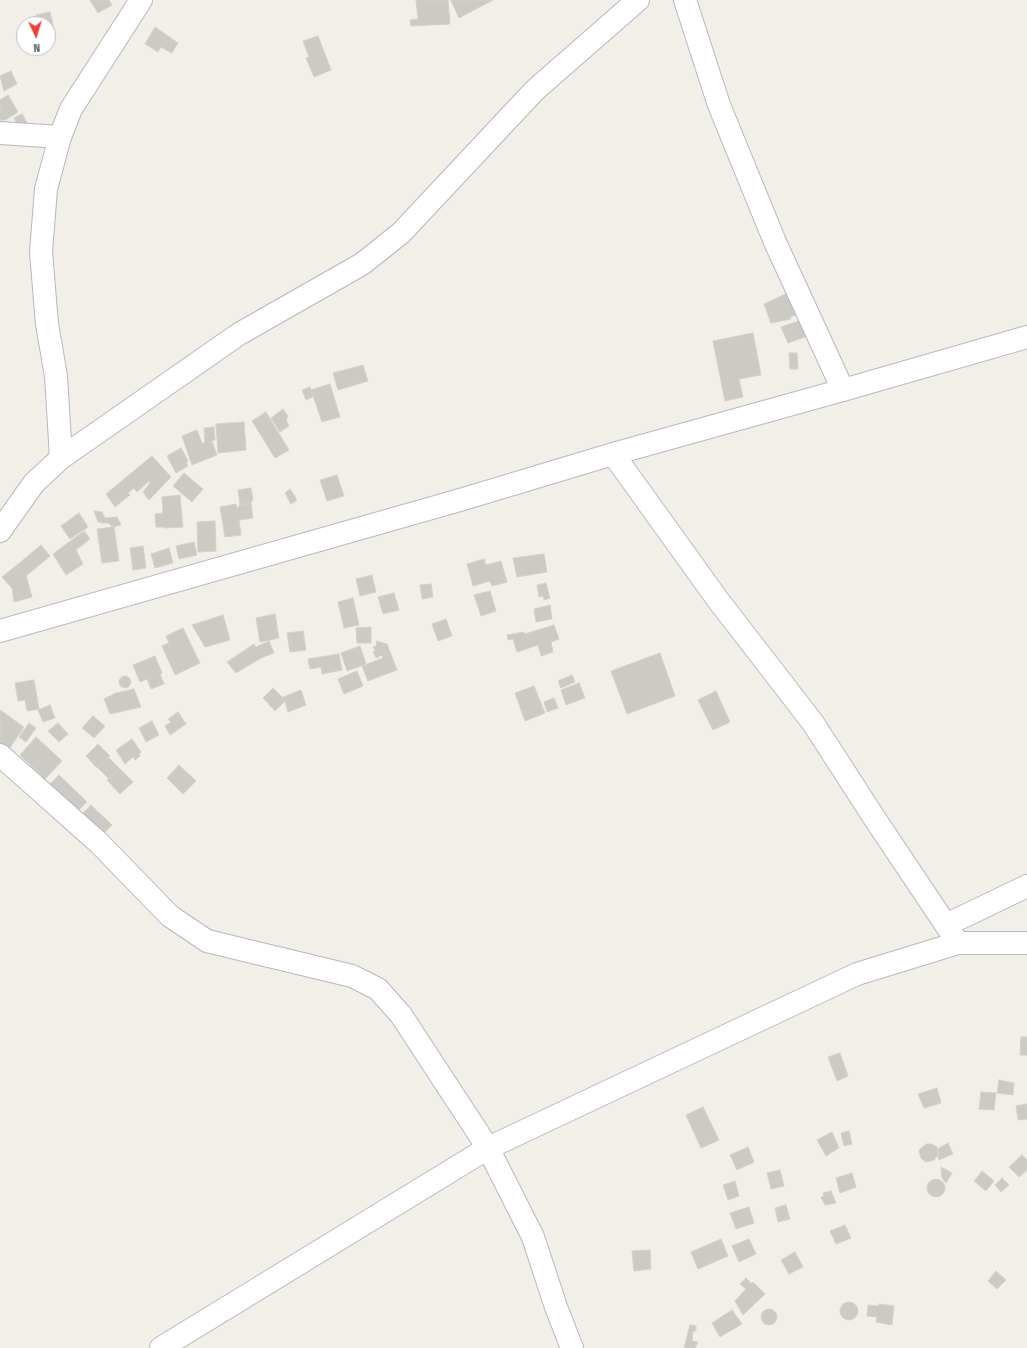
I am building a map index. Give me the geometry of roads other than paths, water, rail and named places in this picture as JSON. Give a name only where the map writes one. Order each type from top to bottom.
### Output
[{"type":"street","points":[[61,458],[56,376],[47,324],[41,252],[46,189],[60,137],[71,109],[141,0]]},
{"type":"street","points":[[0,531],[34,483],[61,458],[239,334],[362,264],[401,233],[535,90],[638,0]]},
{"type":"street","points":[[685,0],[719,106],[775,242],[843,390]]},
{"type":"street","points":[[0,133],[60,137]]},
{"type":"street","points":[[0,631],[460,500],[613,454],[1027,337]]},
{"type":"street","points":[[613,454],[718,600],[813,723],[952,934],[1027,943]]},
{"type":"street","points":[[0,756],[99,843],[170,916],[207,942],[352,976],[378,989],[402,1015],[488,1148],[533,1238],[556,1307],[572,1348]]},
{"type":"street","points":[[161,1348],[184,1341],[488,1148],[857,974],[952,934],[1027,886]]}]
